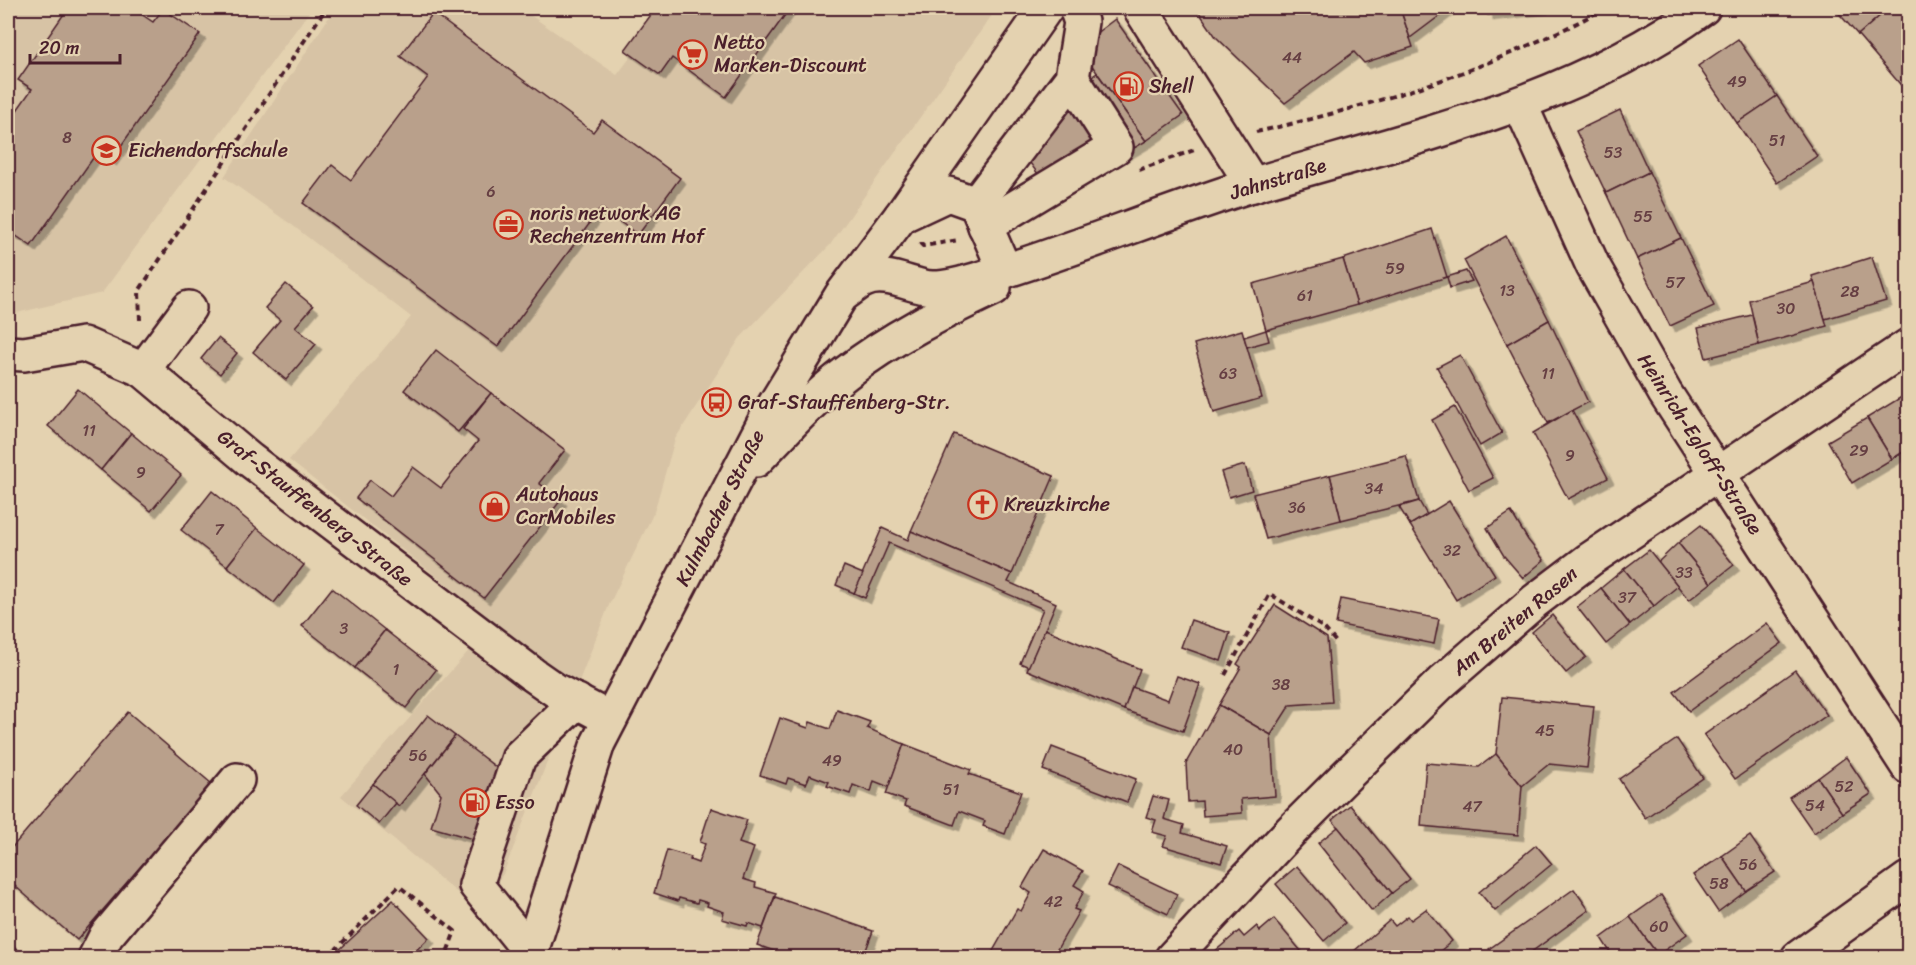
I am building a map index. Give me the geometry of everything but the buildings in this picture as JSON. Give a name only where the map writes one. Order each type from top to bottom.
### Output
[{"type":"street","name":"Kulmbacher Straße","points":[[530,955],[598,743],[766,418],[841,296],[901,216],[1046,8]]},
{"type":"street","points":[[981,215],[1072,78],[1082,22],[1076,8]]},
{"type":"street","points":[[1140,8],[1253,185]]},
{"type":"street","name":"Jahnstraße","points":[[841,296],[866,279],[886,277],[934,288],[969,282],[1253,185],[1424,136],[1520,104],[1615,63],[1703,8]]},
{"type":"street","points":[[981,215],[1116,147],[1072,78]]},
{"type":"street","name":"Heinrich-Egloff-Straße","points":[[1520,104],[1593,266],[1665,393],[1908,767]]},
{"type":"street","points":[[901,216],[948,194],[981,215],[1005,271]]},
{"type":"street","points":[[732,484],[828,387],[896,339],[996,286],[1122,230]]},
{"type":"street","points":[[143,370],[189,308]]},
{"type":"street","name":"Graf-Stauffenberg-Straße","points":[[13,359],[83,344],[143,370],[268,475],[532,674],[555,690],[610,719]]},
{"type":"street","name":"Am Breiten Rasen","points":[[1172,957],[1290,832],[1442,682],[1535,601],[1588,560],[1908,346]]},
{"type":"street","points":[[530,955],[476,885],[519,757],[577,701]]},
{"type":"street","points":[[95,957],[106,936],[237,780]]},
{"type":"street","points":[[1798,957],[1908,879]]},
{"type":"path","points":[[143,370],[139,291],[326,8]]},
{"type":"path","points":[[1225,675],[1270,594],[1324,628],[1336,642]]},
{"type":"path","points":[[327,957],[399,886],[454,931],[445,957]]},
{"type":"shaded area","name":"Eichendorffschule","points":[[8,8],[312,8],[102,293],[8,315]]},
{"type":"shaded area","points":[[335,8],[520,8],[617,75],[668,8],[997,8],[830,245],[740,338],[675,439],[654,512],[609,605],[503,874],[478,910],[341,796],[494,622],[289,460],[411,317],[292,225],[224,177]]},
{"type":"place","name":"Netto Marken-Discount","points":[[693,54]]},
{"type":"place","name":"Shell","points":[[1128,86]]},
{"type":"place","name":"Eichendorffschule","points":[[107,150]]},
{"type":"place","name":"noris network AG Rechenzentrum Hof","points":[[509,224]]},
{"type":"place","name":"Graf-Stauffenberg-Str.","points":[[717,402]]},
{"type":"place","name":"Kreuzkirche","points":[[983,504]]},
{"type":"place","name":"Autohaus CarMobiles","points":[[495,506]]},
{"type":"place","name":"Esso","points":[[474,802]]}]
